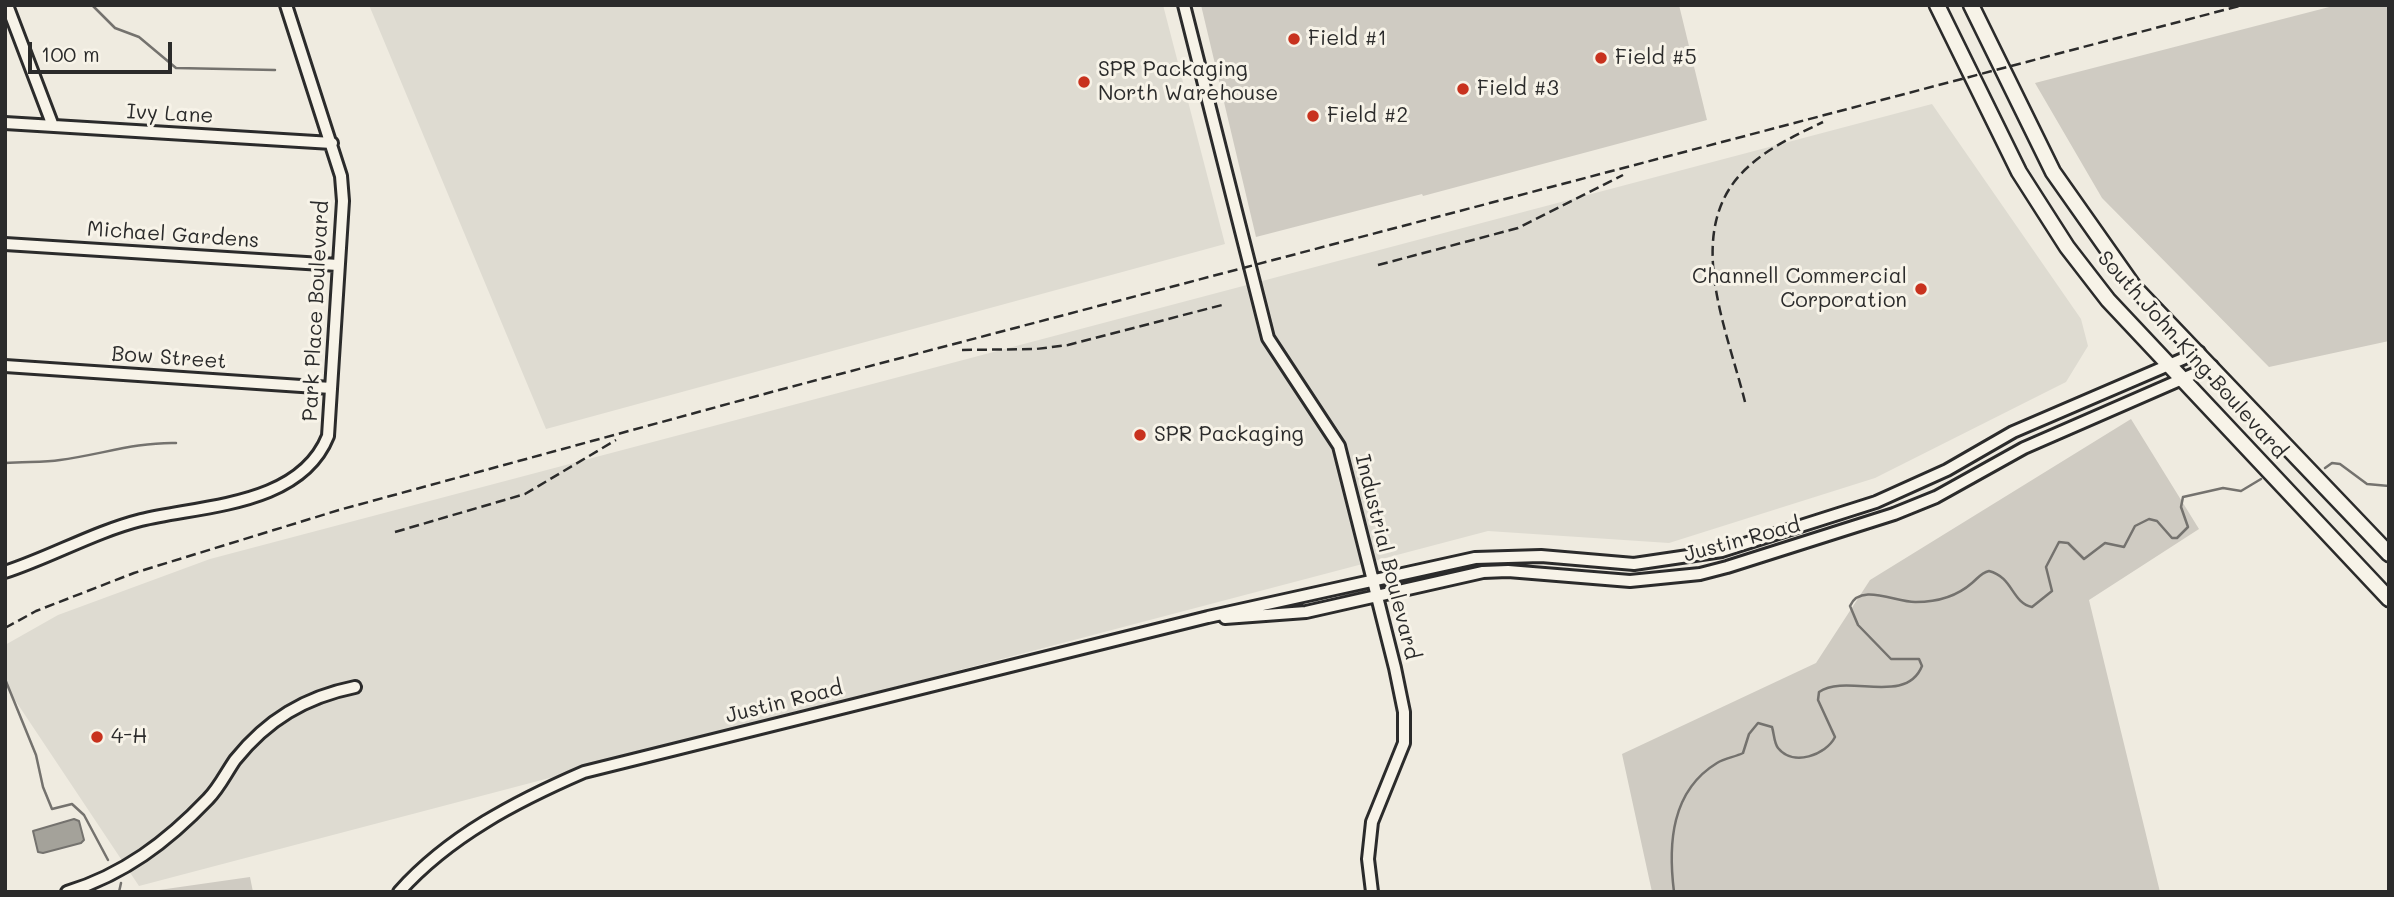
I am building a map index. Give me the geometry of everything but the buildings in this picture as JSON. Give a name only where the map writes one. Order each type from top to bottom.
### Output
[{"type":"main road","name":"South John King Boulevard","points":[[1937,5],[2019,172],[2067,247],[2108,300],[2389,599]]},
{"type":"main road","name":"South John King Boulevard","points":[[1971,5],[2053,172],[2134,287],[2199,352],[2389,554]]},
{"type":"street","points":[[7,5],[53,126]]},
{"type":"street","name":"Park Place Boulevard","points":[[5,572],[141,520],[209,508],[283,484],[304,471],[321,455],[328,436],[343,201],[341,176],[332,143],[286,5]]},
{"type":"street","name":"Industrial Boulevard","points":[[1184,5],[1268,338],[1339,446],[1404,712],[1404,743],[1372,822],[1368,859],[1372,892]]},
{"type":"street","name":"Ivy Lane","points":[[5,123],[332,143]]},
{"type":"street","name":"Michael Gardens","points":[[5,244],[338,265]]},
{"type":"street","name":"Justin Road","points":[[399,892],[422,868],[486,820],[513,804],[584,772],[1208,617],[1475,558],[1541,556],[1634,564],[1722,551],[1876,502],[1947,470],[2013,432],[2199,352]]},
{"type":"street","name":"Bow Street","points":[[5,366],[331,388]]},
{"type":"street","name":"Justin Road","points":[[1208,617],[1246,619],[1306,612],[1483,572],[1540,573],[1630,581],[1700,574],[1894,514],[1936,497],[2024,448],[2212,366]]},
{"type":"street","points":[[1540,573],[1541,556]]},
{"type":"street","points":[[66,892],[111,876],[168,838],[210,797],[235,761],[263,728],[282,714],[313,697],[355,687]]},
{"type":"shaded area","points":[[369,5],[1163,5],[1225,244],[546,429]]},
{"type":"shaded area","points":[[1201,5],[1679,5],[1707,120],[1423,196],[1422,194],[1256,237]]},
{"type":"shaded area","points":[[2337,5],[2389,5],[2389,341],[2269,367],[2102,198],[2035,83]]},
{"type":"shaded area","points":[[1932,104],[2081,319],[2088,346],[2066,382],[1875,478],[1669,543],[1488,531],[139,886],[5,685],[5,645],[58,615],[210,559]]},
{"type":"shaded area","points":[[2131,419],[2199,529],[2089,600],[2160,892],[1652,892],[1622,754],[1816,663],[1870,580]]},
{"type":"shaded area","points":[[74,819],[79,821],[84,840],[81,843],[38,852],[33,831]]},
{"type":"shaded area","points":[[250,877],[253,892],[145,892]]},
{"type":"waterway","points":[[92,5],[115,28],[139,37],[176,68],[275,70]]},
{"type":"waterway","points":[[5,463],[54,461],[132,447],[176,443]]},
{"type":"waterway","points":[[2325,468],[2332,463],[2340,464],[2367,484],[2389,486]]},
{"type":"waterway","points":[[1674,892],[1673,837],[1682,803],[1690,788],[1702,775],[1720,761],[1743,753],[1749,734],[1758,723],[1772,727],[1777,746],[1784,754],[1800,758],[1809,756],[1824,749],[1835,737],[1818,700],[1819,692],[1831,687],[1890,687],[1903,684],[1914,678],[1922,666],[1919,659],[1891,659],[1858,625],[1850,606],[1855,599],[1870,594],[1908,601],[1938,600],[1959,592],[1989,571],[2003,579],[2020,601],[2032,607],[2052,591],[2046,567],[2059,542],[2068,543],[2084,559],[2105,543],[2124,547],[2135,526],[2149,519],[2157,521],[2172,538],[2177,538],[2188,527],[2181,507],[2183,497],[2223,488],[2241,491],[2261,479]]},
{"type":"waterway","points":[[5,679],[36,755],[43,787],[52,809],[72,804],[84,815],[108,860]]},
{"type":"waterway","points":[[119,892],[121,883]]},
{"type":"railway","points":[[5,628],[36,611],[134,573],[339,510],[779,390],[2243,5]]},
{"type":"railway","points":[[1745,402],[1714,279],[1713,248],[1717,218],[1728,191],[1749,166],[1775,147],[1823,122]]},
{"type":"railway","points":[[1378,265],[1518,228],[1623,175]]},
{"type":"railway","points":[[962,350],[1036,349],[1068,345],[1222,305]]},
{"type":"railway","points":[[395,532],[525,494],[616,440]]},
{"type":"place","name":"Field #1","points":[[1294,39]]},
{"type":"place","name":"Field #5","points":[[1601,58]]},
{"type":"place","name":"SPR Packaging North Warehouse","points":[[1084,82]]},
{"type":"place","name":"Field #3","points":[[1463,89]]},
{"type":"place","name":"Field #2","points":[[1313,116]]},
{"type":"place","name":"Channell Commercial Corporation","points":[[1921,289]]},
{"type":"place","name":"SPR Packaging","points":[[1140,435]]},
{"type":"place","name":"4-H","points":[[97,737]]}]
